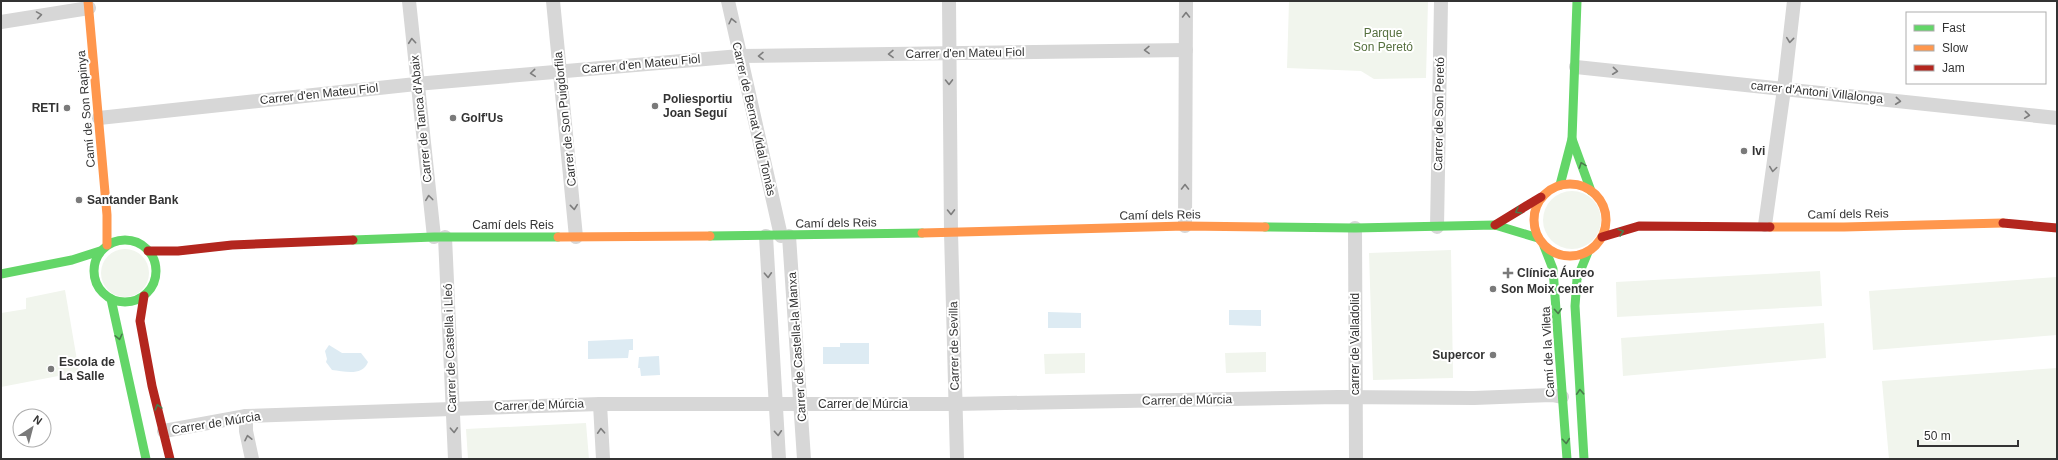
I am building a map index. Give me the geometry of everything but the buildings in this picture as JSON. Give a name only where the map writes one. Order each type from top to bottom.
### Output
[{"type":"street","name":"Carrer de Tanca d'Abaix","points":[[409,1],[416,84],[439,237]]},
{"type":"street","name":"Carrer de Son Puigdorfila","points":[[553,1],[576,236]]},
{"type":"street","name":"Carrer de Bernat Vidal Tomàs","points":[[728,1],[740,56],[785,236]]},
{"type":"street","name":"Carrer de Sevilla","points":[[949,1],[951,232],[957,459]]},
{"type":"street","points":[[1185,226],[1186,1]]},
{"type":"street","name":"Carrer de Son Peretó","points":[[1438,227],[1441,1]]},
{"type":"street","points":[[1560,185],[1572,139],[1576,67],[1577,1]]},
{"type":"street","points":[[1765,226],[1784,89],[1794,1]]},
{"type":"street","points":[[1,22],[89,4]]},
{"type":"street","name":"Camí de Son Rapinya","points":[[89,4],[107,215],[104,248]]},
{"type":"street","name":"Carrer d'en Mateu Fiol","points":[[99,118],[416,84],[740,56],[1186,50]]},
{"type":"street","name":"carrer d'Antoni Villalonga","points":[[1576,67],[2057,118]]},
{"type":"street","points":[[1572,139],[1591,191]]},
{"type":"street","points":[[1571,184],[1582,186],[1591,191],[1599,198],[1604,207],[1606,228],[1602,238],[1588,252],[1580,256],[1562,256],[1552,252],[1544,246],[1534,229],[1533,217],[1536,206],[1541,197],[1550,189],[1560,185],[1571,184]]},
{"type":"street","name":"Camí dels Reis","points":[[1495,225],[1541,197]]},
{"type":"street","points":[[1604,207],[1616,213]]},
{"type":"street","points":[[107,215],[130,240],[140,244],[153,257],[156,273],[154,282],[144,296],[140,320],[152,386],[170,459]]},
{"type":"street","name":"Camí dels Reis","points":[[1627,220],[1639,226]]},
{"type":"street","name":"Camí dels Reis","points":[[1602,238],[1639,226],[1844,227],[1992,222],[2057,228]]},
{"type":"street","name":"Camí dels Reis","points":[[148,251],[178,251],[232,245],[439,237],[785,236],[1185,226],[1355,228],[1495,225],[1538,238]]},
{"type":"street","name":"carrer de Valladolid","points":[[1355,228],[1356,459]]},
{"type":"street","name":"Carrer de Castella-la Manxa","points":[[766,236],[779,459]]},
{"type":"street","name":"Carrer de Castella-la Manxa","points":[[785,236],[801,404],[804,459]]},
{"type":"street","name":"Carrer de Castella i Lleó","points":[[439,237],[456,459]]},
{"type":"street","points":[[1,274],[72,260],[104,248],[114,242],[130,240]]},
{"type":"street","name":"Camí de la Vileta","points":[[1544,246],[1553,269],[1558,307],[1562,397],[1567,459]]},
{"type":"street","points":[[95,280],[94,269],[96,259],[104,248]]},
{"type":"street","points":[[156,273],[178,251]]},
{"type":"street","points":[[1584,459],[1575,306],[1578,279],[1588,252]]},
{"type":"street","points":[[72,260],[95,280],[101,291],[111,299],[128,302],[144,296]]},
{"type":"street","points":[[111,299],[146,459]]},
{"type":"street","name":"Carrer de Múrcia","points":[[164,431],[246,416],[600,404],[955,404],[1355,397],[1474,398],[1552,395],[1562,397]]},
{"type":"street","points":[[600,404],[603,459]]},
{"type":"street","points":[[246,416],[246,431],[252,459]]},
{"type":"green space","name":"Parque Son Peretó","points":[[1289,1],[1428,1],[1426,78],[1374,79],[1361,71],[1287,68]]},
{"type":"green space","points":[[1566,191],[1578,191],[1593,199],[1601,214],[1601,226],[1593,241],[1578,249],[1566,249],[1551,241],[1543,226],[1543,214],[1551,199]]},
{"type":"green space","points":[[120,249],[130,249],[139,253],[145,259],[148,264],[148,282],[139,293],[130,297],[120,297],[111,293],[105,287],[101,278],[101,268],[105,259],[111,253]]},
{"type":"green space","points":[[1451,250],[1453,378],[1373,380],[1369,253]]},
{"type":"green space","points":[[1820,271],[1822,306],[1617,317],[1616,282]]},
{"type":"green space","points":[[2057,277],[2057,335],[1873,350],[1869,291]]},
{"type":"green space","points":[[65,290],[79,372],[1,387],[1,313],[26,309],[26,298]]},
{"type":"green space","points":[[1824,323],[1826,358],[1623,376],[1621,338]]},
{"type":"green space","points":[[1266,352],[1266,372],[1226,373],[1225,353]]},
{"type":"green space","points":[[1085,353],[1085,373],[1045,374],[1044,354]]},
{"type":"green space","points":[[2057,368],[2057,459],[1889,459],[1882,381]]},
{"type":"green space","points":[[586,423],[589,459],[468,459],[466,429]]},
{"type":"shaded area","points":[[1229,310],[1261,310],[1261,326],[1229,325]]},
{"type":"shaded area","points":[[1048,312],[1081,313],[1081,328],[1048,328]]},
{"type":"shaded area","points":[[633,339],[633,350],[629,350],[628,358],[588,359],[588,341]]},
{"type":"shaded area","points":[[840,343],[869,343],[869,364],[823,364],[823,347],[840,347]]},
{"type":"shaded area","points":[[329,345],[342,353],[361,353],[368,362],[362,370],[347,372],[332,370],[326,362],[327,359],[325,351]]},
{"type":"shaded area","points":[[659,356],[660,375],[641,376],[640,368],[638,368],[639,357]]},
{"type":"traffic: fast","points":[[1560,185],[1572,139],[1577,1]]},
{"type":"traffic: fast","points":[[1572,139],[1591,191]]},
{"type":"traffic: fast","points":[[1265,227],[1355,228],[1495,225],[1538,238]]},
{"type":"traffic: fast","points":[[710,236],[922,233]]},
{"type":"traffic: fast","points":[[353,240],[434,237],[558,237]]},
{"type":"traffic: fast","points":[[119,240],[131,240],[147,249],[154,259],[156,271],[154,283],[147,293],[131,302],[119,302],[108,297],[99,288],[94,277],[94,265],[99,254],[108,245],[119,240]]},
{"type":"traffic: fast","points":[[1544,246],[1553,269],[1567,459]]},
{"type":"traffic: fast","points":[[1,274],[72,260],[100,251]]},
{"type":"traffic: fast","points":[[1584,459],[1575,306],[1577,279],[1588,252]]},
{"type":"traffic: fast","points":[[111,299],[146,459]]},
{"type":"traffic: slow","points":[[88,1],[107,215],[107,245]]},
{"type":"traffic: slow","points":[[1563,184],[1577,184],[1584,186],[1596,194],[1604,206],[1606,220],[1604,234],[1596,246],[1584,254],[1577,256],[1563,256],[1556,254],[1544,246],[1536,234],[1534,227],[1534,213],[1536,206],[1544,194],[1556,186],[1563,184]]},
{"type":"traffic: slow","points":[[1770,227],[1844,227],[2003,223]]},
{"type":"traffic: slow","points":[[922,233],[1185,226],[1265,227]]},
{"type":"traffic: slow","points":[[558,237],[710,236]]},
{"type":"traffic: jam","points":[[1495,225],[1541,197]]},
{"type":"traffic: jam","points":[[2003,223],[2057,228]]},
{"type":"traffic: jam","points":[[1602,237],[1639,226],[1770,227]]},
{"type":"traffic: jam","points":[[148,251],[178,251],[232,245],[353,240]]},
{"type":"traffic: jam","points":[[144,296],[140,321],[152,386],[170,459]]},
{"type":"place","name":"Poliesportiu Joan Seguí","points":[[655,106]]},
{"type":"place","name":"RETI","points":[[67,108]]},
{"type":"place","name":"Golf'Us","points":[[453,118]]},
{"type":"place","name":"Ivi","points":[[1744,151]]},
{"type":"place","name":"Santander Bank","points":[[79,200]]},
{"type":"place","name":"Clínica Áureo","points":[[1508,273]]},
{"type":"place","name":"Son Moix center","points":[[1493,289]]},
{"type":"place","name":"Supercor","points":[[1493,355]]},
{"type":"place","name":"Escola de La Salle","points":[[51,369]]}]
